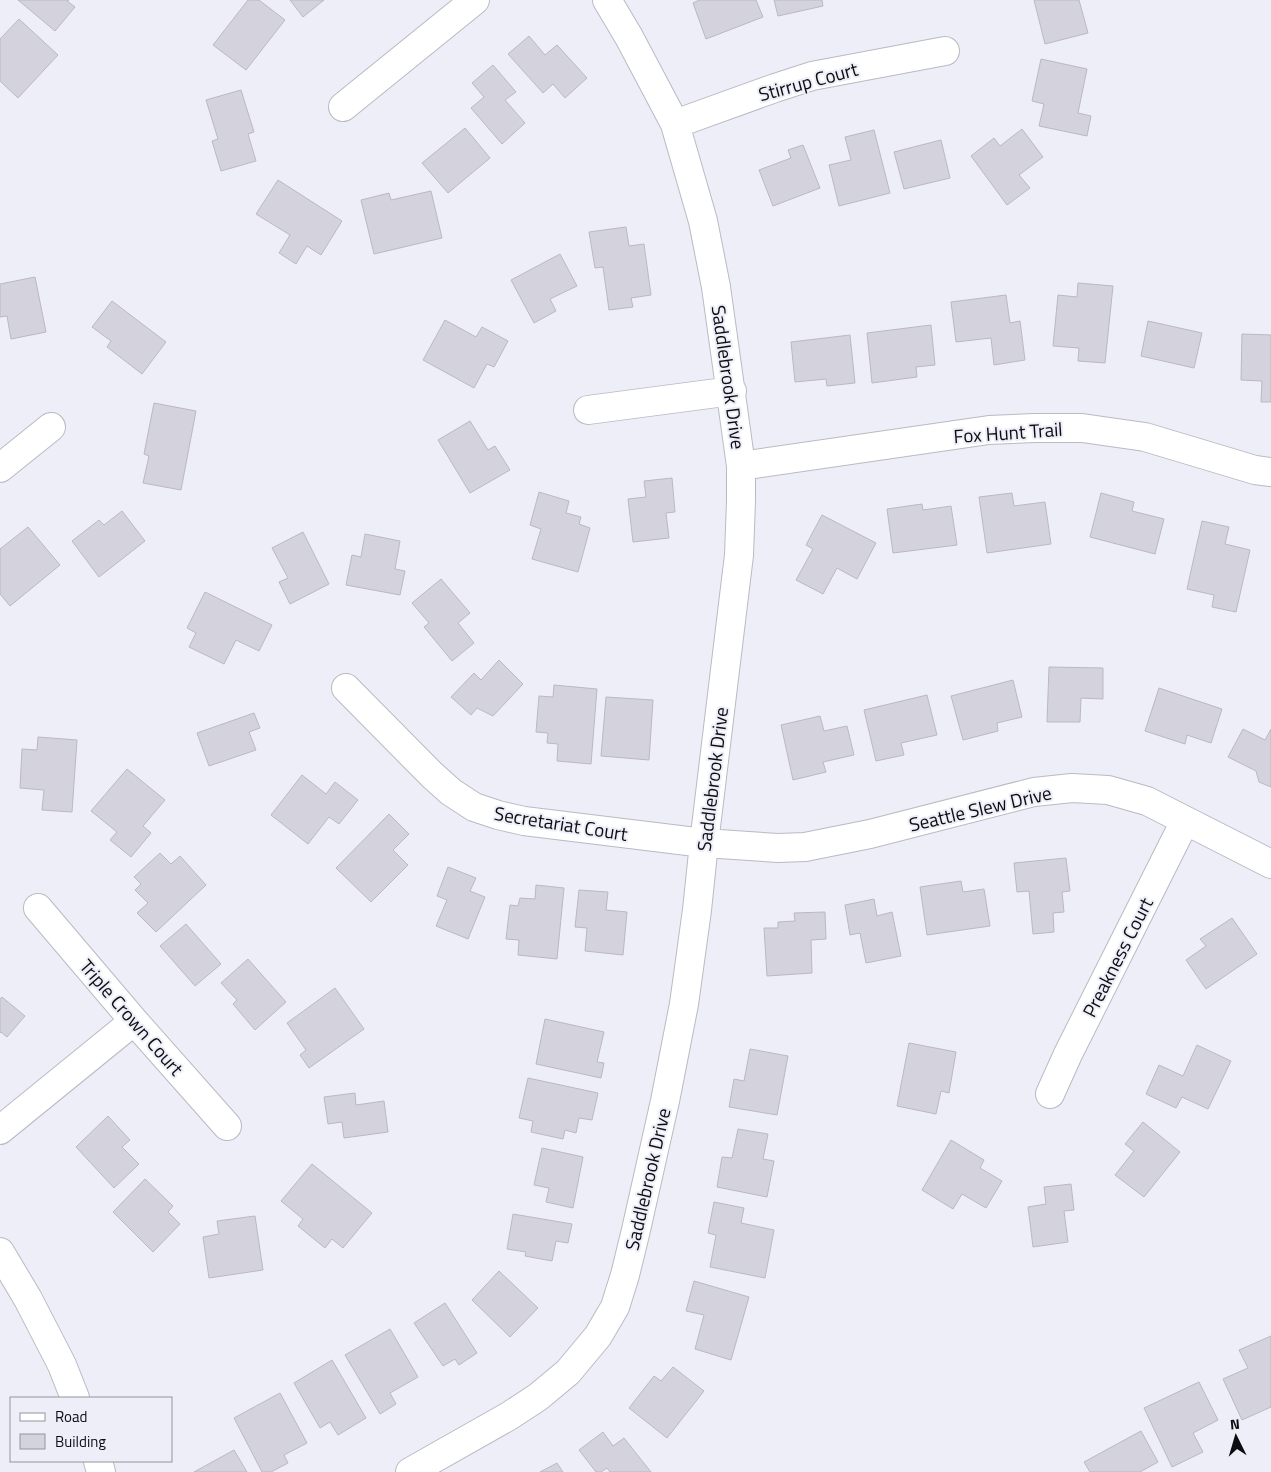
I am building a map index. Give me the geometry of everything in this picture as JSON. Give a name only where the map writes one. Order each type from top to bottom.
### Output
[{"type":"street","points":[[343,108],[475,0]]},
{"type":"street","name":"Saddlebrook Drive","points":[[410,1472],[509,1416],[538,1397],[568,1372],[598,1336],[615,1307],[636,1230],[684,1004],[698,910],[704,843],[739,555],[741,466],[716,287],[703,221],[675,124],[607,0]]},
{"type":"street","name":"Stirrup Court","points":[[675,124],[812,76],[945,51]]},
{"type":"street","points":[[588,410],[732,391]]},
{"type":"street","points":[[0,468],[51,426]]},
{"type":"street","name":"Fox Hunt Trail","points":[[741,466],[989,430],[1082,428],[1145,437],[1255,470],[1271,472]]},
{"type":"street","name":"Secretariat Court","points":[[346,688],[432,775],[451,792],[474,807],[524,821],[704,843]]},
{"type":"street","name":"Seattle Slew Drive","points":[[704,843],[778,848],[805,847],[870,834],[1034,792],[1072,788],[1108,790],[1147,801],[1271,864]]},
{"type":"street","name":"Preakness Court","points":[[1050,1094],[1068,1054],[1185,821]]},
{"type":"street","name":"Triple Crown Court","points":[[38,908],[227,1126]]},
{"type":"street","points":[[0,1130],[134,1021]]},
{"type":"street","points":[[0,1252],[28,1299],[62,1365],[75,1397]]},
{"type":"building","points":[[18,0],[69,0],[67,1],[75,7],[55,31]]},
{"type":"building","points":[[248,0],[259,0],[285,20],[246,70],[213,45]]},
{"type":"building","points":[[290,0],[324,0],[303,17]]},
{"type":"building","points":[[699,0],[756,0],[763,17],[706,39],[693,3]]},
{"type":"building","points":[[774,0],[822,0],[823,6],[778,16]]},
{"type":"building","points":[[1034,0],[1079,0],[1088,33],[1045,44]]},
{"type":"building","points":[[19,19],[58,55],[18,98],[0,81],[0,39]]},
{"type":"building","points":[[529,36],[545,55],[557,45],[587,78],[565,98],[553,84],[543,93],[508,54]]},
{"type":"building","points":[[1041,59],[1087,69],[1078,113],[1091,116],[1087,136],[1039,126],[1044,104],[1032,101]]},
{"type":"building","points":[[493,65],[516,92],[505,100],[525,123],[502,144],[471,108],[484,97],[472,83]]},
{"type":"building","points":[[241,90],[254,132],[248,134],[256,161],[221,171],[212,141],[218,139],[206,100]]},
{"type":"building","points":[[465,128],[490,158],[448,193],[422,163]]},
{"type":"building","points":[[1022,129],[1043,157],[1019,175],[1030,188],[1007,205],[971,156],[994,138],[1000,146]]},
{"type":"building","points":[[874,130],[890,193],[839,206],[829,165],[851,160],[845,137]]},
{"type":"building","points":[[941,140],[950,178],[904,189],[894,152]]},
{"type":"building","points":[[803,145],[820,188],[773,206],[759,170],[791,158],[788,150]]},
{"type":"building","points":[[278,180],[342,221],[321,255],[307,246],[296,264],[279,253],[290,235],[256,214]]},
{"type":"building","points":[[431,191],[442,238],[374,254],[361,200],[389,193],[391,200]]},
{"type":"building","points":[[626,227],[629,246],[644,244],[651,295],[631,298],[633,307],[609,310],[603,267],[595,268],[589,232]]},
{"type":"building","points":[[560,254],[577,286],[550,299],[556,311],[534,323],[511,280]]},
{"type":"building","points":[[35,277],[46,332],[11,339],[7,316],[0,317],[0,284]]},
{"type":"building","points":[[1078,283],[1113,286],[1105,363],[1078,361],[1079,348],[1053,346],[1058,295],[1077,297]]},
{"type":"building","points":[[1006,295],[1010,323],[1020,321],[1025,360],[994,365],[991,338],[956,342],[951,302]]},
{"type":"building","points":[[112,301],[166,342],[142,374],[107,347],[111,341],[92,327]]},
{"type":"building","points":[[445,320],[476,337],[482,327],[508,341],[494,367],[487,364],[474,388],[423,360]]},
{"type":"building","points":[[1148,321],[1202,333],[1194,368],[1141,356]]},
{"type":"building","points":[[931,325],[935,365],[916,367],[917,377],[872,383],[867,333]]},
{"type":"building","points":[[1242,334],[1271,335],[1271,402],[1261,402],[1262,381],[1241,380]]},
{"type":"building","points":[[850,335],[855,383],[827,386],[826,379],[795,382],[791,342]]},
{"type":"building","points":[[154,403],[196,411],[181,490],[143,483],[149,456],[144,454]]},
{"type":"building","points":[[470,421],[488,450],[495,446],[510,470],[470,493],[438,440]]},
{"type":"building","points":[[672,478],[675,512],[666,513],[669,538],[633,542],[628,499],[646,497],[644,481]]},
{"type":"building","points":[[539,492],[569,501],[566,513],[581,517],[579,524],[590,528],[578,572],[532,559],[541,529],[530,525]]},
{"type":"building","points":[[1012,493],[1014,506],[1045,502],[1051,544],[987,553],[979,497]]},
{"type":"building","points":[[1101,493],[1134,502],[1132,511],[1164,519],[1155,554],[1090,537]]},
{"type":"building","points":[[922,504],[923,510],[951,506],[957,545],[893,553],[887,509]]},
{"type":"building","points":[[122,511],[145,541],[99,577],[72,541],[99,520],[104,525]]},
{"type":"building","points":[[822,515],[876,543],[857,579],[837,568],[823,594],[796,580],[813,549],[806,545]]},
{"type":"building","points":[[1202,521],[1229,527],[1225,544],[1250,550],[1236,612],[1212,607],[1214,595],[1187,589]]},
{"type":"building","points":[[28,527],[60,565],[10,606],[0,594],[0,549]]},
{"type":"building","points":[[303,532],[329,584],[290,604],[279,582],[288,578],[272,548]]},
{"type":"building","points":[[365,534],[400,541],[395,569],[405,571],[400,595],[346,585],[352,555],[361,557]]},
{"type":"building","points":[[441,579],[470,613],[458,623],[474,643],[452,661],[424,627],[429,623],[412,603]]},
{"type":"building","points":[[205,592],[272,625],[259,651],[236,640],[224,664],[189,647],[196,633],[187,628]]},
{"type":"building","points":[[499,660],[523,684],[493,716],[477,708],[471,715],[451,697],[474,673],[481,680]]},
{"type":"building","points":[[1049,667],[1103,668],[1103,699],[1081,698],[1080,722],[1047,722]]},
{"type":"building","points":[[1013,680],[1022,717],[997,723],[998,731],[963,740],[951,696]]},
{"type":"building","points":[[554,685],[597,689],[591,764],[557,761],[558,744],[547,743],[548,733],[536,732],[539,696],[553,697]]},
{"type":"building","points":[[1159,688],[1222,709],[1211,743],[1187,735],[1185,744],[1145,731]]},
{"type":"building","points":[[927,695],[937,735],[901,743],[904,755],[876,761],[864,710]]},
{"type":"building","points":[[606,697],[653,700],[649,760],[601,756]]},
{"type":"building","points":[[254,713],[260,728],[249,732],[256,750],[209,766],[197,733]]},
{"type":"building","points":[[820,716],[824,731],[847,726],[854,755],[823,762],[826,772],[793,780],[781,725]]},
{"type":"building","points":[[1243,729],[1265,740],[1271,729],[1271,787],[1259,782],[1256,771],[1228,757]]},
{"type":"building","points":[[38,737],[77,740],[72,812],[42,810],[44,790],[20,788],[22,749],[37,750]]},
{"type":"building","points":[[127,769],[165,800],[143,826],[151,833],[131,857],[110,840],[117,832],[91,811]]},
{"type":"building","points":[[302,775],[326,794],[335,782],[358,800],[339,824],[329,817],[308,844],[271,815]]},
{"type":"building","points":[[389,814],[409,834],[393,850],[408,865],[371,902],[336,868]]},
{"type":"building","points":[[160,853],[171,864],[180,856],[206,885],[156,932],[137,913],[148,903],[135,890],[141,884],[134,877]]},
{"type":"building","points":[[1066,858],[1070,891],[1062,892],[1064,912],[1053,913],[1054,932],[1033,934],[1029,891],[1017,892],[1014,863]]},
{"type":"building","points":[[448,867],[476,878],[470,891],[485,897],[468,939],[436,926],[447,900],[437,896]]},
{"type":"building","points":[[961,881],[963,892],[984,889],[990,926],[927,935],[920,887]]},
{"type":"building","points":[[536,885],[564,888],[557,959],[518,955],[519,940],[506,939],[510,905],[518,906],[520,898],[535,899]]},
{"type":"building","points":[[579,890],[608,892],[606,910],[627,912],[623,955],[585,951],[587,928],[575,927]]},
{"type":"building","points":[[874,899],[877,916],[892,912],[901,956],[866,963],[860,933],[850,935],[845,905]]},
{"type":"building","points":[[825,912],[826,939],[811,940],[812,973],[767,976],[764,928],[778,928],[778,922],[795,921],[794,913]]},
{"type":"building","points":[[1232,918],[1257,954],[1206,989],[1186,960],[1206,946],[1200,939]]},
{"type":"building","points":[[186,924],[221,964],[195,986],[160,946]]},
{"type":"building","points":[[248,959],[286,1002],[255,1030],[233,1004],[237,1000],[221,983]]},
{"type":"building","points":[[335,988],[364,1029],[309,1068],[300,1055],[306,1050],[287,1023]]},
{"type":"building","points":[[2,997],[25,1016],[7,1037],[0,1033],[0,999]]},
{"type":"building","points":[[545,1019],[604,1032],[597,1062],[604,1063],[601,1078],[536,1064]]},
{"type":"building","points":[[909,1043],[956,1052],[949,1093],[941,1091],[936,1114],[897,1106]]},
{"type":"building","points":[[1197,1045],[1231,1061],[1208,1109],[1182,1097],[1176,1108],[1146,1094],[1159,1065],[1183,1076]]},
{"type":"building","points":[[750,1049],[788,1056],[777,1115],[729,1107],[734,1079],[744,1081]]},
{"type":"building","points":[[528,1078],[598,1093],[592,1120],[579,1118],[576,1133],[565,1130],[563,1139],[531,1132],[533,1121],[519,1118]]},
{"type":"building","points":[[355,1093],[356,1105],[384,1101],[388,1132],[344,1138],[342,1122],[328,1124],[324,1097]]},
{"type":"building","points":[[108,1116],[130,1140],[122,1147],[139,1164],[114,1188],[76,1147]]},
{"type":"building","points":[[1143,1122],[1180,1152],[1144,1197],[1115,1175],[1134,1151],[1125,1144]]},
{"type":"building","points":[[738,1129],[768,1134],[763,1159],[774,1161],[767,1197],[717,1187],[722,1157],[732,1158]]},
{"type":"building","points":[[951,1140],[984,1160],[980,1168],[1002,1181],[986,1208],[962,1194],[953,1209],[922,1190]]},
{"type":"building","points":[[542,1148],[583,1157],[573,1208],[546,1202],[549,1188],[534,1185]]},
{"type":"building","points":[[312,1164],[372,1213],[343,1248],[332,1239],[325,1248],[298,1226],[303,1219],[281,1201]]},
{"type":"building","points":[[145,1179],[173,1206],[168,1212],[180,1224],[153,1252],[113,1212]]},
{"type":"building","points":[[1071,1184],[1074,1210],[1064,1211],[1068,1242],[1033,1247],[1028,1207],[1046,1204],[1044,1187]]},
{"type":"building","points":[[714,1202],[744,1208],[741,1223],[774,1230],[765,1278],[710,1267],[716,1235],[708,1233]]},
{"type":"building","points":[[513,1214],[572,1224],[568,1243],[556,1241],[552,1261],[525,1256],[526,1252],[507,1249]]},
{"type":"building","points":[[255,1216],[263,1270],[209,1278],[203,1237],[219,1234],[217,1221]]},
{"type":"building","points":[[499,1271],[538,1308],[510,1337],[472,1300]]},
{"type":"building","points":[[694,1281],[749,1297],[731,1360],[695,1349],[704,1315],[686,1311]]},
{"type":"building","points":[[445,1303],[477,1353],[459,1365],[455,1359],[443,1366],[414,1323]]},
{"type":"building","points":[[390,1329],[418,1377],[390,1393],[396,1404],[380,1414],[345,1355]]},
{"type":"building","points":[[1271,1336],[1271,1407],[1242,1420],[1223,1379],[1248,1368],[1239,1350]]},
{"type":"building","points":[[332,1360],[366,1418],[338,1435],[330,1422],[320,1428],[294,1383]]},
{"type":"building","points":[[673,1367],[704,1391],[667,1438],[629,1408],[654,1376],[661,1381]]},
{"type":"building","points":[[1199,1382],[1218,1420],[1193,1433],[1203,1452],[1172,1467],[1144,1408]]},
{"type":"building","points":[[280,1393],[307,1443],[284,1455],[288,1463],[271,1472],[262,1472],[234,1418]]},
{"type":"building","points":[[1141,1431],[1158,1462],[1140,1472],[1090,1472],[1084,1462]]},
{"type":"building","points":[[603,1432],[613,1446],[624,1438],[651,1472],[610,1472],[607,1468],[601,1472],[596,1472],[579,1450]]},
{"type":"building","points":[[234,1450],[247,1472],[194,1472]]},
{"type":"building","points":[[557,1463],[563,1472],[540,1472]]}]
